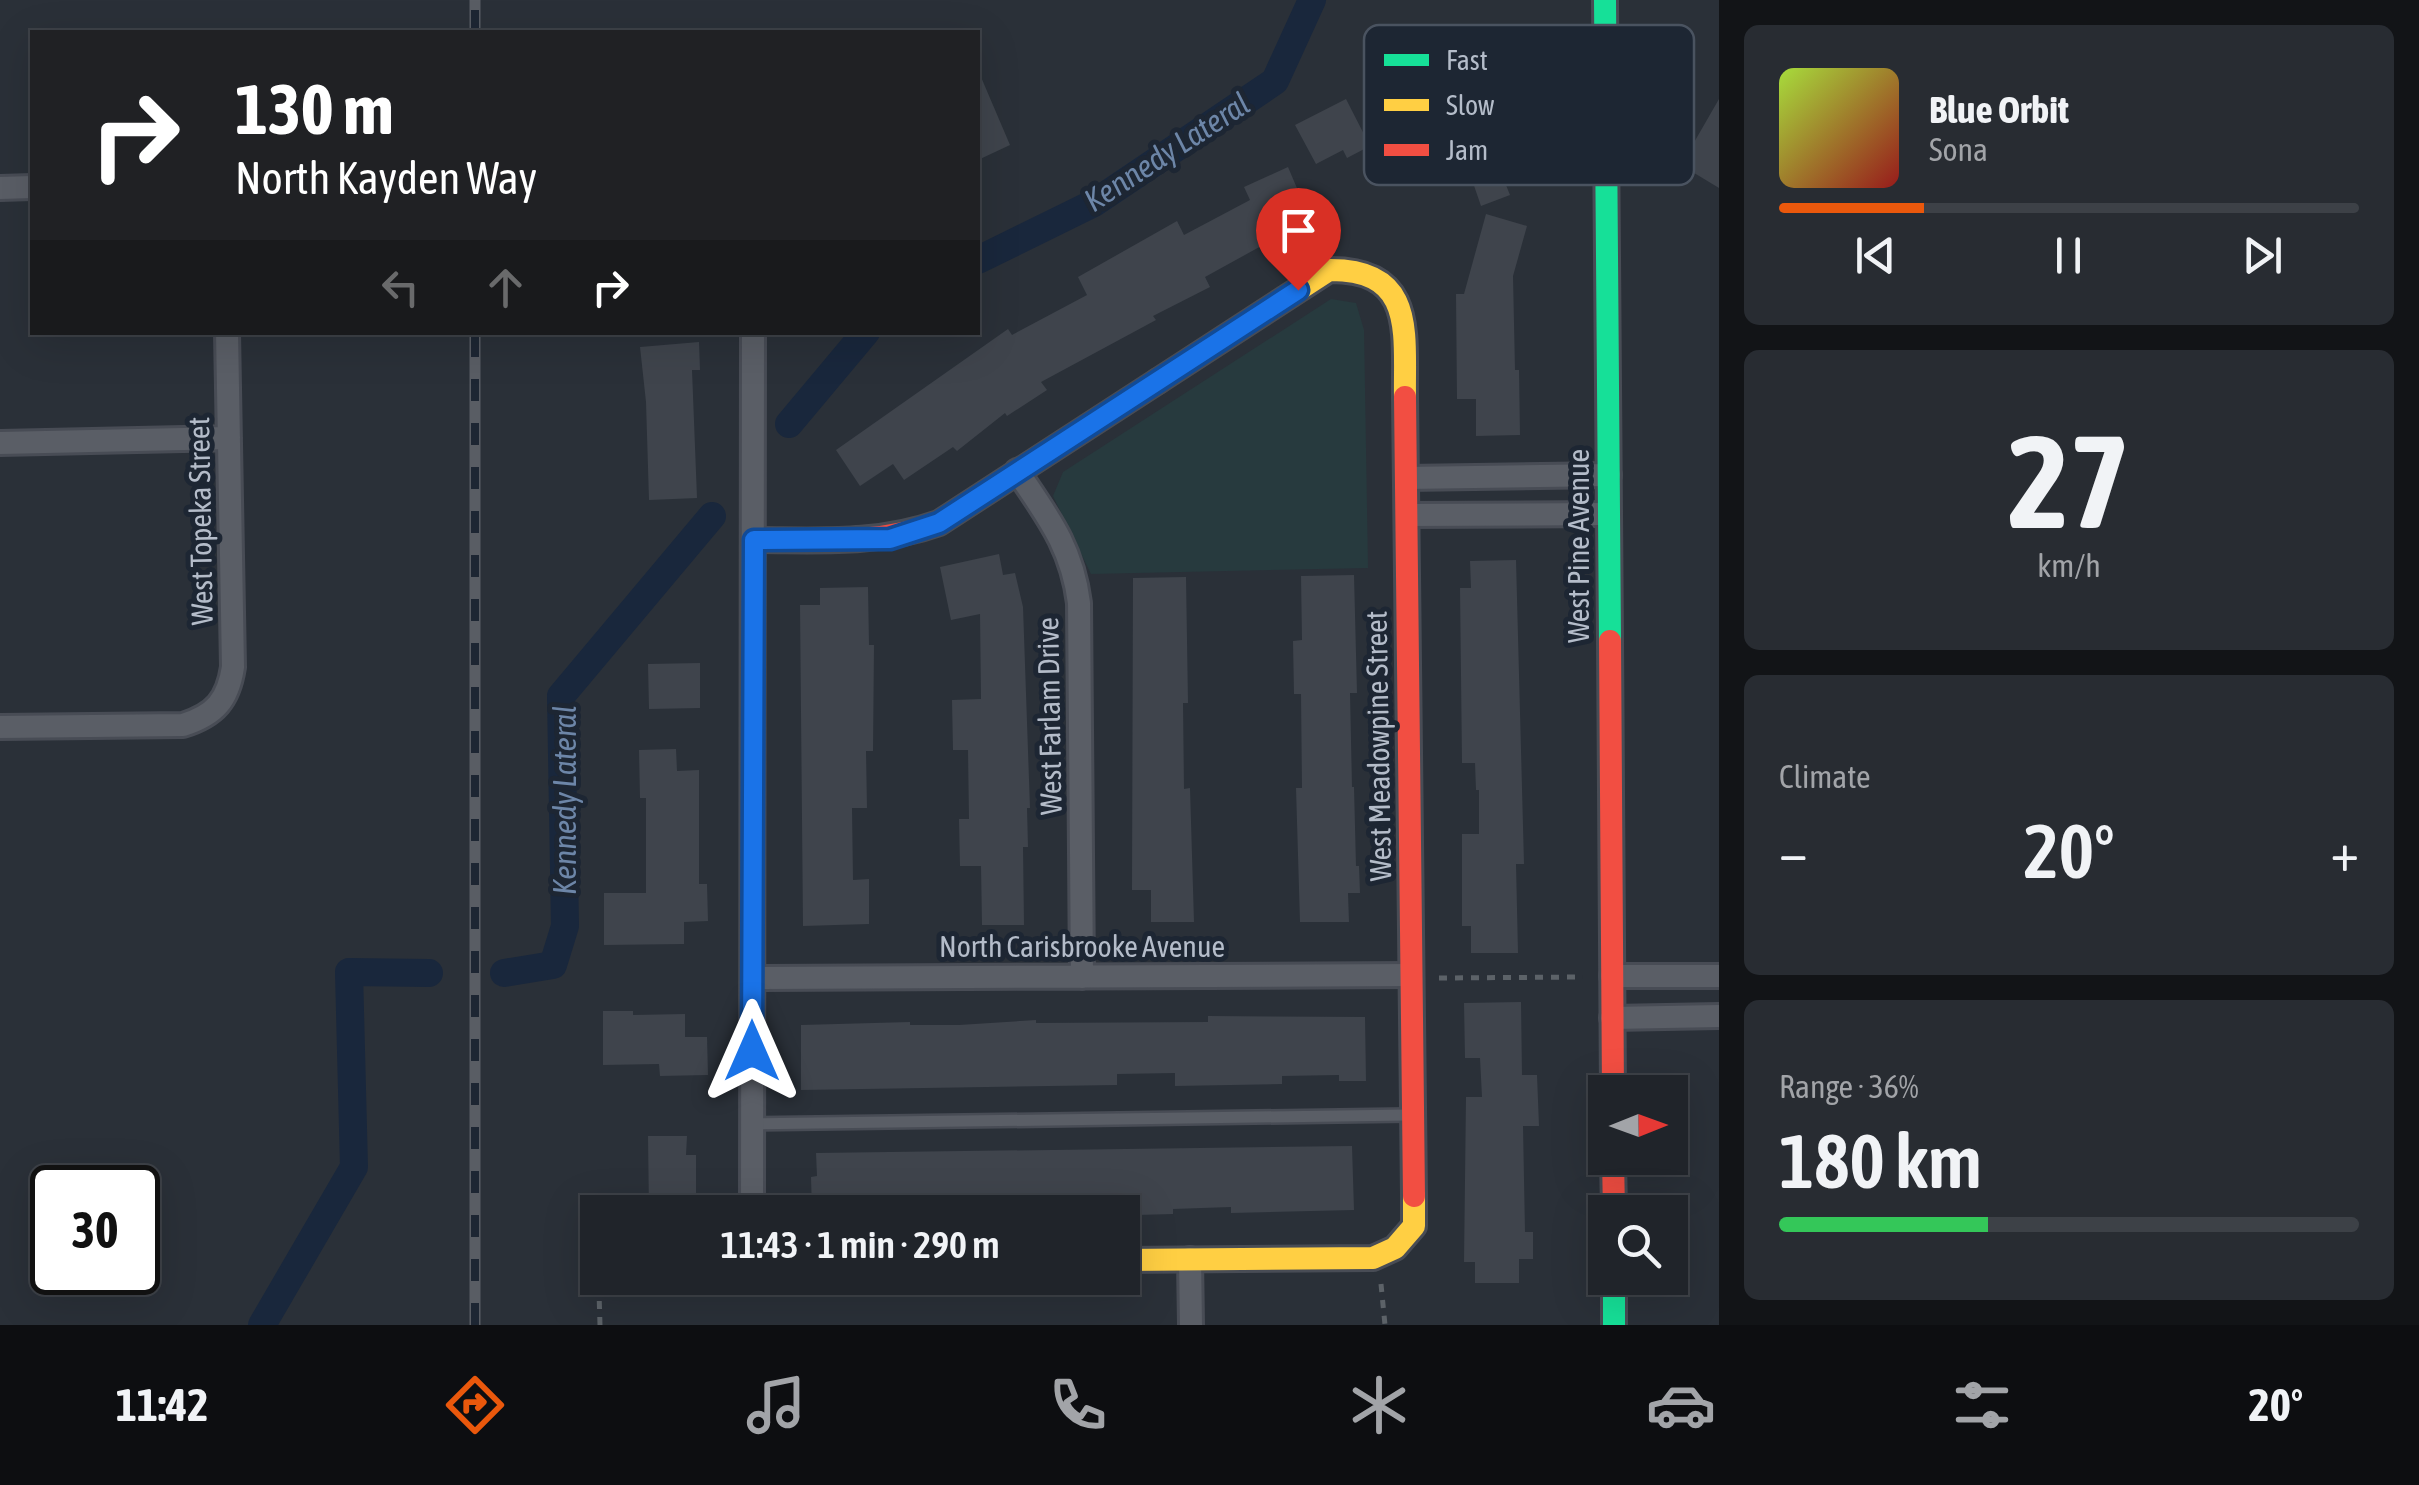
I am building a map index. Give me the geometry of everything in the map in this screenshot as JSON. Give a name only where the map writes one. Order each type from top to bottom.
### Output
[{"type":"street","name":"West Pine Avenue","points":[[1606,0],[1606,25]]},
{"type":"street","name":"West Pine Avenue","points":[[1607,185],[1609,514],[1601,976],[1612,1018],[1613,1075]]},
{"type":"street","points":[[0,188],[30,187]]},
{"type":"street","name":"West Meadowpine Street","points":[[1018,472],[1329,270],[1357,269],[1374,276],[1392,294],[1404,317],[1414,1226],[1395,1248],[1373,1258],[1190,1259]]},
{"type":"street","name":"West Topeka Street","points":[[0,727],[183,725],[203,719],[220,706],[230,689],[233,667],[228,335]]},
{"type":"street","points":[[752,1195],[753,335]]},
{"type":"street","points":[[0,442],[229,438]]},
{"type":"street","points":[[754,540],[890,539],[913,534],[939,523],[1018,472]]},
{"type":"street","name":"West Farlam Drive","points":[[1018,472],[1064,541],[1075,571],[1079,602],[1082,977]]},
{"type":"street","points":[[1406,478],[1609,475]]},
{"type":"street","points":[[1407,516],[1609,514]]},
{"type":"street","name":"North Carisbrooke Avenue","points":[[753,978],[1411,975]]},
{"type":"street","points":[[1601,976],[1719,976]]},
{"type":"street","points":[[1612,1018],[1719,1016]]},
{"type":"street","points":[[1140,1260],[1190,1259],[1191,1325]]},
{"type":"street","points":[[1614,1295],[1614,1325]]},
{"type":"lane","points":[[752,1124],[1413,1115]]},
{"type":"path","points":[[1436,978],[1601,976]]},
{"type":"path","points":[[1380,1281],[1385,1325]]},
{"type":"path","points":[[600,1325],[601,1295]]},
{"type":"green space","points":[[1331,299],[1356,303],[1364,330],[1368,568],[1091,574],[1053,496],[1063,472]]},
{"type":"building","points":[[980,75],[1010,145],[980,159]]},
{"type":"building","points":[[1346,99],[1364,134],[1364,149],[1347,158],[1343,150],[1316,164],[1295,125]]},
{"type":"building","points":[[1719,99],[1719,188],[1694,173],[1694,142]]},
{"type":"building","points":[[1288,167],[1308,214],[1258,236],[1263,245],[1205,277],[1210,287],[1041,382],[1047,390],[1007,416],[1005,413],[957,451],[953,447],[904,480],[893,464],[860,486],[836,450],[1008,329],[1012,335],[1087,295],[1078,277],[1177,221],[1184,235],[1250,200],[1244,187]]},
{"type":"building","points":[[1474,185],[1506,185],[1510,195],[1481,206]]},
{"type":"building","points":[[1486,214],[1527,226],[1513,276],[1520,435],[1476,436],[1476,399],[1457,399],[1456,294],[1464,294]]},
{"type":"building","points":[[699,342],[700,370],[692,370],[697,498],[649,500],[640,347]]},
{"type":"building","points":[[999,554],[1003,575],[1015,573],[1023,607],[1030,808],[1028,847],[1023,847],[1024,925],[982,925],[981,866],[960,866],[959,819],[969,819],[968,750],[953,750],[952,700],[981,699],[980,614],[951,620],[940,567]]},
{"type":"building","points":[[1516,560],[1524,864],[1516,864],[1518,953],[1471,953],[1471,926],[1462,926],[1462,834],[1479,834],[1479,790],[1475,763],[1462,763],[1460,588],[1471,588],[1470,561]]},
{"type":"building","points":[[1354,575],[1357,693],[1350,693],[1360,893],[1348,893],[1349,922],[1300,922],[1296,788],[1302,788],[1301,694],[1294,694],[1293,641],[1302,640],[1301,576]]},
{"type":"building","points":[[1186,577],[1188,703],[1183,703],[1184,789],[1190,788],[1194,922],[1151,922],[1151,890],[1132,890],[1133,578]]},
{"type":"building","points":[[868,587],[869,645],[874,645],[873,751],[866,751],[867,808],[852,808],[853,880],[869,879],[869,924],[803,926],[800,605],[820,605],[820,588]]},
{"type":"building","points":[[700,663],[700,708],[649,709],[648,664]]},
{"type":"building","points":[[676,749],[677,771],[699,770],[699,884],[707,884],[708,921],[684,922],[684,944],[604,945],[604,893],[646,893],[646,798],[640,798],[639,750]]},
{"type":"building","points":[[1521,1002],[1522,1075],[1537,1075],[1539,1126],[1523,1126],[1525,1232],[1533,1232],[1533,1259],[1519,1259],[1519,1283],[1475,1283],[1475,1262],[1464,1262],[1466,1097],[1482,1097],[1480,1058],[1465,1058],[1464,1003]]},
{"type":"building","points":[[603,1011],[685,1014],[685,1037],[707,1037],[708,1075],[660,1076],[659,1064],[603,1065]]},
{"type":"building","points":[[1208,1016],[1365,1017],[1366,1081],[1339,1081],[1339,1075],[1282,1076],[1282,1084],[1175,1086],[1175,1073],[1117,1074],[1117,1085],[801,1090],[801,1025],[959,1025],[1036,1020],[1208,1022]]},
{"type":"building","points":[[648,1136],[687,1136],[686,1155],[696,1155],[696,1195],[649,1195]]},
{"type":"building","points":[[1352,1146],[1354,1210],[1231,1213],[1231,1207],[1173,1209],[1173,1214],[1140,1215],[1140,1195],[812,1195],[811,1177],[817,1176],[816,1153]]},
{"type":"waterway","name":"Kennedy Lateral","points":[[980,259],[1094,203],[1275,81],[1312,0]]},
{"type":"waterway","name":"Kennedy Lateral","points":[[789,424],[863,335]]},
{"type":"waterway","name":"Kennedy Lateral","points":[[504,973],[553,965],[565,926],[561,696],[712,516]]},
{"type":"waterway","name":"Kennedy Lateral","points":[[262,1325],[354,1167],[349,972],[429,973]]},
{"type":"railway","points":[[475,0],[475,30]]},
{"type":"railway","points":[[475,335],[475,1325]]},
{"type":"traffic: fast","points":[[1605,0],[1605,25]]},
{"type":"traffic: fast","points":[[1606,185],[1610,641]]},
{"type":"traffic: fast","points":[[1614,1295],[1614,1325]]},
{"type":"traffic: slow","points":[[1158,381],[1329,270],[1377,280],[1391,293],[1403,328],[1405,397]]},
{"type":"traffic: slow","points":[[1140,1260],[1373,1258],[1395,1248],[1414,1226],[1414,1196]]},
{"type":"traffic: jam","points":[[754,540],[870,538],[939,523],[1158,381]]},
{"type":"traffic: jam","points":[[1405,397],[1414,1196]]},
{"type":"traffic: jam","points":[[1610,641],[1613,1075]]},
{"type":"traffic: jam","points":[[1613,1175],[1614,1195]]},
{"type":"route","points":[[752,1051],[754,540],[890,539],[939,523],[1298,290]]}]
